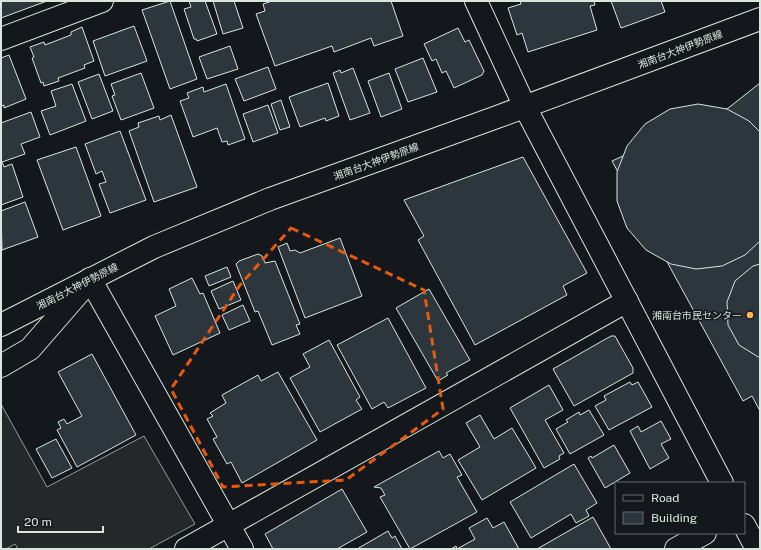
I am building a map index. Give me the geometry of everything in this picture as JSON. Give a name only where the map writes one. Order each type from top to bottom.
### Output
[{"type":"street","points":[[1,39],[102,1]]},
{"type":"street","points":[[476,1],[525,107],[721,482]]},
{"type":"street","name":"湘南台大神伊勢原線","points":[[1,325],[154,248],[270,199],[525,107],[760,19]]},
{"type":"street","points":[[1,366],[30,349],[90,279],[242,549]]},
{"type":"street","points":[[186,549],[627,301]]},
{"type":"street","points":[[745,527],[757,549]]},
{"type":"street","points":[[676,549],[703,534]]},
{"type":"highlighted area","points":[[291,228],[424,290],[443,409],[346,480],[223,487],[171,389],[240,285]]},
{"type":"shaded area","points":[[1,404],[47,487],[144,436],[195,524],[149,549],[18,549],[15,544],[6,549],[1,549]]},
{"type":"building","points":[[1,1],[47,1],[1,18]]},
{"type":"building","points":[[170,1],[197,79],[170,89],[142,10]]},
{"type":"building","points":[[189,1],[205,1],[217,34],[197,41],[194,39],[184,9],[191,7]]},
{"type":"building","points":[[213,1],[234,1],[243,28],[223,34]]},
{"type":"building","points":[[272,1],[391,1],[403,36],[374,46],[371,38],[334,52],[332,46],[275,66],[256,14],[265,11],[263,4]]},
{"type":"building","points":[[520,1],[594,1],[595,5],[590,6],[597,30],[528,52],[522,33],[517,35],[508,8],[521,4]]},
{"type":"building","points":[[611,1],[661,1],[665,12],[621,28]]},
{"type":"building","points":[[134,26],[147,61],[105,76],[93,41]]},
{"type":"building","points":[[82,27],[94,61],[84,65],[85,68],[58,78],[59,81],[44,86],[43,82],[41,83],[32,58],[34,57],[30,47],[44,42],[45,45],[71,35],[71,32]]},
{"type":"building","points":[[458,28],[465,42],[469,40],[484,71],[482,75],[454,88],[446,71],[442,73],[436,59],[432,61],[424,44]]},
{"type":"building","points":[[230,46],[238,69],[207,79],[199,57]]},
{"type":"building","points":[[9,55],[26,99],[4,108],[4,105],[1,106],[1,58]]},
{"type":"building","points":[[423,58],[437,92],[408,102],[395,69]]},
{"type":"building","points":[[268,67],[276,89],[244,101],[235,79]]},
{"type":"building","points":[[353,68],[370,113],[350,120],[333,73],[340,70],[341,73]]},
{"type":"building","points":[[141,73],[154,108],[121,120],[112,96],[115,95],[111,84]]},
{"type":"building","points":[[389,73],[402,109],[381,117],[368,81]]},
{"type":"building","points":[[99,74],[113,111],[92,119],[78,82]]},
{"type":"building","points":[[328,83],[339,116],[326,121],[325,118],[300,127],[289,97]]},
{"type":"building","points":[[760,83],[760,411],[752,396],[743,401],[612,161],[727,109]]},
{"type":"building","points":[[72,84],[86,121],[50,135],[41,111],[56,106],[51,91]]},
{"type":"building","points":[[226,84],[245,139],[228,145],[227,141],[222,142],[217,128],[193,137],[180,101],[189,98],[187,93],[203,87],[204,92]]},
{"type":"building","points":[[281,100],[290,127],[280,130],[271,104]]},
{"type":"building","points":[[698,104],[727,109],[749,121],[760,132],[760,241],[745,255],[722,266],[696,269],[671,264],[646,250],[627,228],[617,201],[617,172],[627,146],[645,124],[670,109]]},
{"type":"building","points":[[268,105],[278,133],[253,142],[243,114]]},
{"type":"building","points":[[31,112],[40,137],[21,144],[25,154],[2,162],[4,167],[12,164],[23,197],[1,205],[1,123]]},
{"type":"building","points":[[171,115],[197,187],[154,202],[129,131],[139,127],[138,123],[159,116],[160,120]]},
{"type":"building","points":[[120,131],[146,200],[110,213],[99,184],[106,182],[102,171],[96,174],[85,144]]},
{"type":"building","points":[[76,147],[101,216],[63,230],[37,160]]},
{"type":"building","points":[[523,157],[587,273],[563,286],[567,295],[475,345],[418,240],[424,236],[404,200]]},
{"type":"building","points":[[25,202],[38,237],[2,250],[1,211]]},
{"type":"building","points":[[340,238],[362,296],[305,318],[278,247],[287,243],[290,251],[295,250],[300,253]]},
{"type":"building","points":[[258,254],[262,256],[265,263],[275,261],[300,324],[296,325],[300,334],[272,345],[258,311],[255,312],[236,264],[239,261]]},
{"type":"building","points":[[760,264],[760,358],[739,345],[728,325],[727,302],[735,281],[753,266]]},
{"type":"building","points":[[227,267],[231,277],[209,286],[205,276]]},
{"type":"building","points":[[192,278],[200,294],[203,293],[220,333],[173,355],[155,316],[176,306],[169,289]]},
{"type":"building","points":[[233,281],[241,300],[219,309],[211,291]]},
{"type":"building","points":[[429,289],[470,360],[446,373],[448,375],[438,381],[396,308]]},
{"type":"building","points":[[243,305],[250,321],[229,330],[222,315]]},
{"type":"building","points":[[388,318],[426,388],[388,408],[384,402],[372,409],[337,345]]},
{"type":"building","points":[[611,336],[615,336],[633,368],[633,373],[574,406],[553,369]]},
{"type":"building","points":[[329,340],[360,397],[356,400],[362,409],[320,432],[290,378],[310,367],[303,354]]},
{"type":"building","points":[[92,354],[136,435],[77,467],[57,430],[61,428],[58,422],[64,419],[67,424],[82,416],[58,372]]},
{"type":"building","points":[[278,372],[317,440],[242,483],[231,462],[227,464],[213,439],[217,437],[207,419],[213,416],[210,413],[226,403],[222,395],[258,375],[261,381]]},
{"type":"building","points":[[630,382],[632,385],[638,382],[652,407],[609,430],[595,406],[606,400],[604,396]]},
{"type":"building","points":[[549,385],[563,410],[545,420],[564,453],[559,456],[560,459],[544,468],[510,408]]},
{"type":"building","points":[[589,410],[604,435],[570,454],[556,429],[568,422],[566,420],[579,412],[580,415]]},
{"type":"building","points":[[480,415],[494,439],[512,428],[536,468],[482,500],[458,460],[480,447],[466,423]]},
{"type":"building","points":[[661,421],[671,439],[661,444],[669,458],[650,469],[630,431],[638,426],[641,432]]},
{"type":"building","points":[[56,439],[72,468],[52,478],[36,449]]},
{"type":"building","points":[[614,445],[630,473],[605,488],[588,458],[591,456],[592,458]]},
{"type":"building","points":[[439,451],[443,458],[450,454],[462,475],[457,477],[477,512],[410,549],[380,497],[385,495],[381,488],[374,487]]},
{"type":"building","points":[[574,464],[597,503],[586,510],[589,516],[576,523],[571,514],[531,538],[510,502]]},
{"type":"building","points":[[342,489],[367,532],[337,549],[273,549],[265,534]]},
{"type":"building","points":[[593,517],[611,549],[537,549]]},
{"type":"building","points":[[487,518],[493,528],[504,522],[519,549],[457,549],[475,539],[469,528]]},
{"type":"building","points":[[388,531],[392,538],[395,536],[402,549],[357,549]]},
{"type":"place","name":"湘南台市民センター","points":[[750,315]]}]
